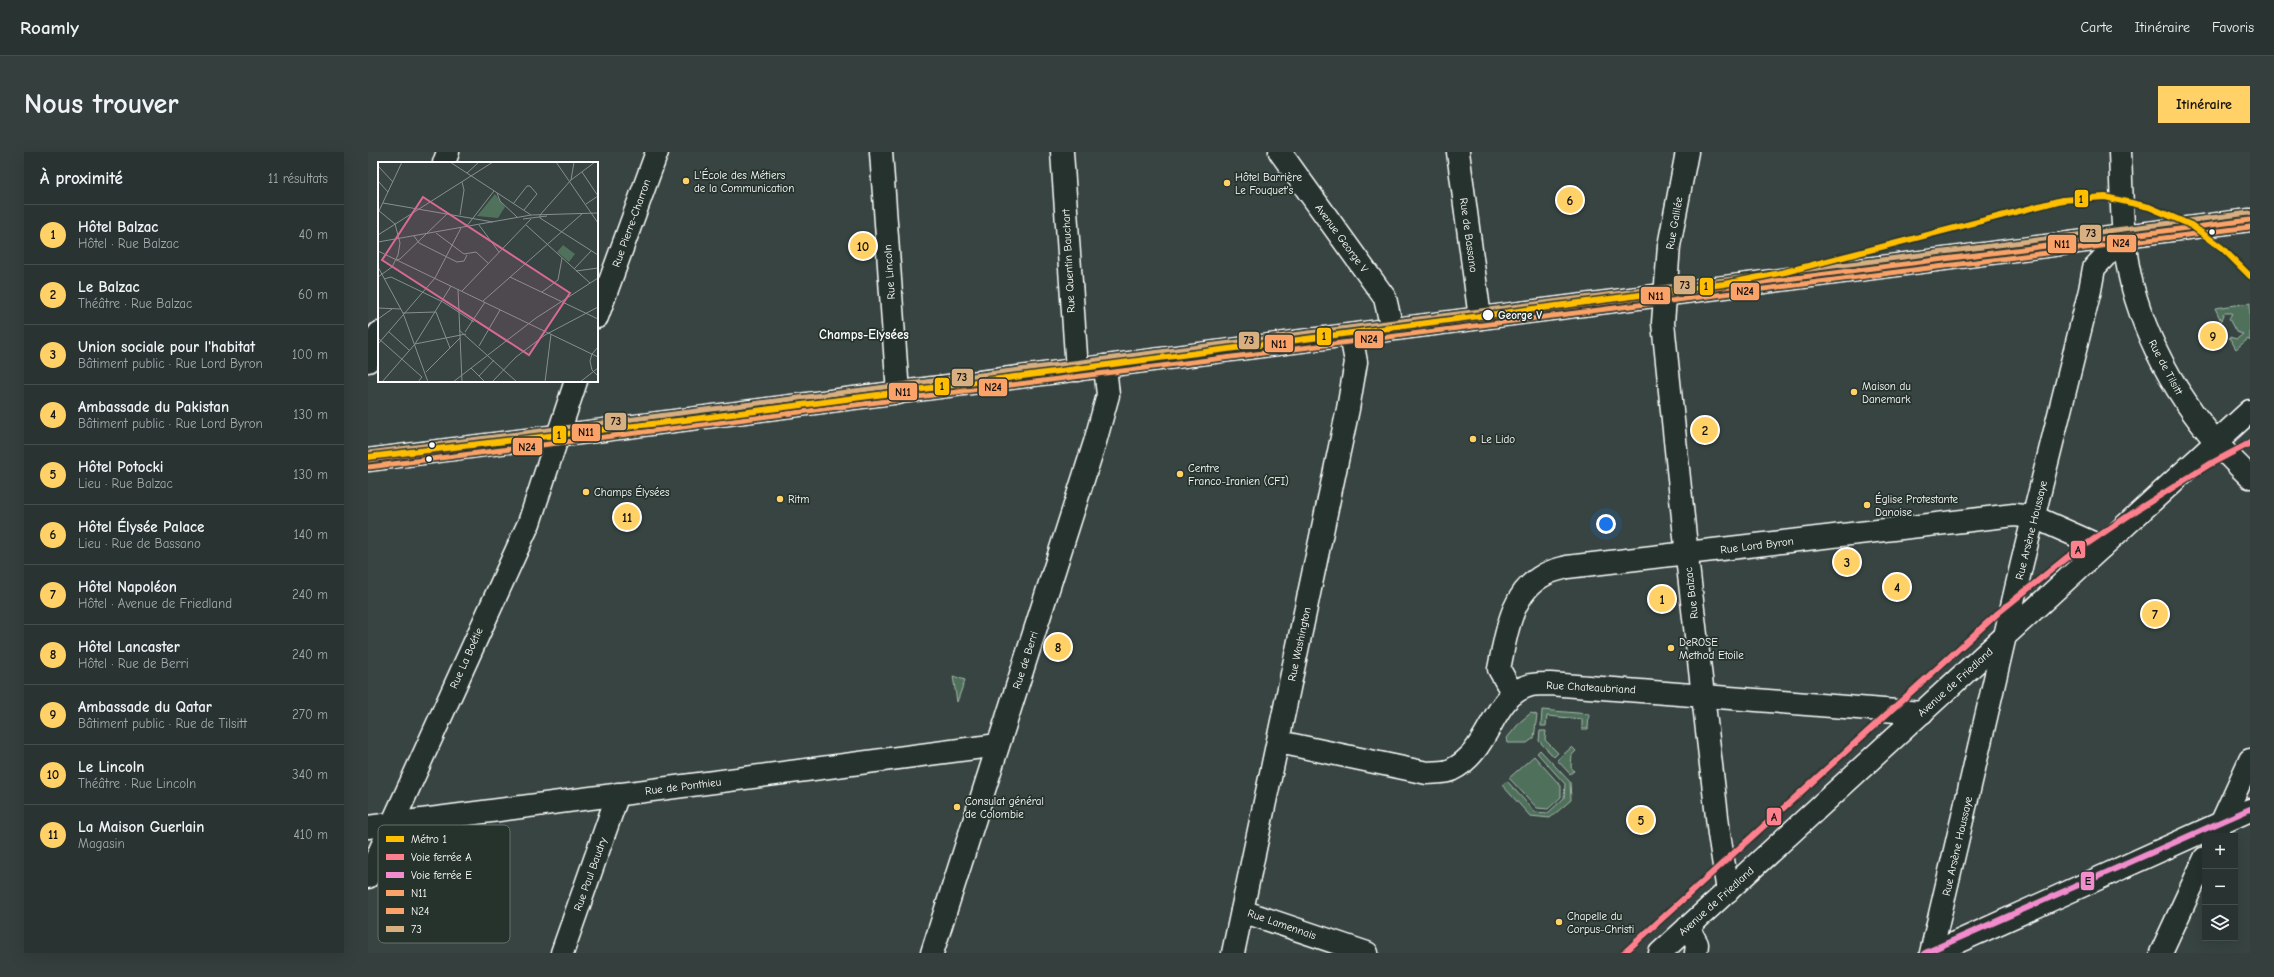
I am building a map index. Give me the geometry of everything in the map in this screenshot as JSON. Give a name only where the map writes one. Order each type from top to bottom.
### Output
[{"type":"street","points":[[444,162],[448,152]]},
{"type":"street","name":"Rue Pierre-Charron","points":[[598,313],[657,152]]},
{"type":"street","name":"Rue Lincoln","points":[[881,152],[898,393]]},
{"type":"street","name":"Rue Quentin Bauchart","points":[[1062,152],[1070,298],[1077,370]]},
{"type":"street","name":"Avenue George V","points":[[1280,152],[1385,298],[1392,330]]},
{"type":"street","name":"Rue de Bassano","points":[[1458,152],[1480,318]]},
{"type":"street","name":"Rue Galilée","points":[[1664,295],[1669,246],[1687,152]]},
{"type":"street","name":"Rue de Tilsitt","points":[[2120,152],[2124,236],[2132,284],[2152,340],[2178,392],[2216,442],[2250,477]]},
{"type":"street","points":[[368,460],[2250,220]]},
{"type":"street","name":"Rue Arsène Houssaye","points":[[1932,953],[2005,637],[2090,290],[2094,268],[2124,236]]},
{"type":"street","name":"Rue Balzac","points":[[1664,295],[1663,323],[1686,553],[1719,834],[1728,891]]},
{"type":"street","points":[[368,361],[378,335]]},
{"type":"street","name":"Rue Washington","points":[[1233,953],[1279,742],[1356,362],[1351,335]]},
{"type":"street","name":"Rue de Berri","points":[[932,953],[1106,402],[1108,394],[1105,366]]},
{"type":"street","points":[[559,436],[576,382]]},
{"type":"street","name":"Avenue de Friedland","points":[[1660,953],[2250,411]]},
{"type":"street","name":"Rue La Boétie","points":[[392,823],[511,558],[529,523],[559,436]]},
{"type":"street","name":"Rue Lord Byron","points":[[1513,694],[1499,669],[1510,616],[1526,590],[1543,575],[1567,567],[2014,515],[2034,517],[2102,547]]},
{"type":"street","name":"Rue Chateaubriand","points":[[1279,742],[1427,773],[1450,770],[1469,759],[1482,742],[1495,714],[1513,694],[1530,685],[1550,684],[1922,713]]},
{"type":"street","name":"Rue de Ponthieu","points":[[380,825],[998,745]]},
{"type":"street","points":[[2218,829],[2250,760]]},
{"type":"street","name":"Rue Paul Baudry","points":[[562,953],[618,794]]},
{"type":"street","points":[[1932,953],[2218,829],[2250,810]]},
{"type":"street","name":"Rue de Ponthieu","points":[[368,827],[378,825]]},
{"type":"street","name":"Rue La Boétie","points":[[368,877],[378,854]]},
{"type":"street","points":[[2161,953],[2202,864]]},
{"type":"street","name":"Rue Lamennais","points":[[1242,910],[1367,953]]},
{"type":"street","points":[[1688,927],[1697,944],[1696,953]]},
{"type":"green space","points":[[2250,303],[2250,341],[2248,339],[2236,349],[2229,337],[2237,339],[2243,334],[2236,332],[2229,319],[2232,313],[2224,313],[2221,321],[2215,308]]},
{"type":"green space","points":[[953,676],[965,680],[957,702]]},
{"type":"green space","points":[[1542,710],[1589,714],[1588,729],[1582,729],[1582,719],[1547,716],[1546,726],[1541,726]]},
{"type":"green space","points":[[1531,713],[1537,715],[1534,738],[1527,743],[1508,743],[1507,738],[1521,721]]},
{"type":"green space","points":[[1540,731],[1546,731],[1545,740],[1558,753],[1554,757],[1539,741]]},
{"type":"green space","points":[[1572,747],[1576,751],[1572,755],[1571,767],[1574,771],[1570,774],[1557,760]]},
{"type":"green space","points":[[1540,750],[1570,782],[1571,800],[1550,818],[1530,816],[1502,785],[1507,781],[1535,812],[1548,813],[1564,798],[1565,784],[1537,753]]},
{"type":"green space","points":[[1534,756],[1561,786],[1561,797],[1548,809],[1537,808],[1509,778]]},
{"type":"metro line","name":"1","points":[[368,457],[694,419],[1724,284],[1785,272],[2062,200],[2105,197],[2149,207],[2191,225],[2222,248],[2250,276]]},
{"type":"rail line","name":"A","points":[[1624,953],[1998,613],[2066,558],[2137,510],[2210,464],[2250,443]]},
{"type":"rail line","name":"E","points":[[1925,953],[2250,809]]},
{"type":"transit line","name":"73","points":[[368,453],[2249,213]]},
{"type":"transit line","name":"N11","points":[[368,460],[2250,220]]},
{"type":"transit line","name":"N24","points":[[369,467],[2250,227]]},
{"type":"place","name":"L'École des Métiers de la Communication","points":[[686,181]]},
{"type":"place","name":"Hôtel Barrière Le Fouquet's","points":[[1227,183]]},
{"type":"place","name":"Hôtel Élysée Palace","points":[[1570,200]]},
{"type":"place","name":"Le Lincoln","points":[[863,246]]},
{"type":"place","name":"George V","points":[[1488,315]]},
{"type":"place","name":"Ambassade du Qatar","points":[[2213,336]]},
{"type":"place","name":"Maison du Danemark","points":[[1854,392]]},
{"type":"place","name":"Le Balzac","points":[[1705,430]]},
{"type":"place","name":"Le Lido","points":[[1473,439]]},
{"type":"place","name":"Centre Franco-Iranien (CFI)","points":[[1180,474]]},
{"type":"place","name":"Champs Élysées","points":[[586,492]]},
{"type":"place","name":"Ritm","points":[[780,499]]},
{"type":"place","name":"Église Protestante Danoise","points":[[1867,505]]},
{"type":"place","name":"La Maison Guerlain","points":[[627,517]]},
{"type":"place","name":"Union sociale pour l'habitat","points":[[1847,562]]},
{"type":"place","name":"Ambassade du Pakistan","points":[[1897,587]]},
{"type":"place","name":"Hôtel Balzac","points":[[1662,599]]},
{"type":"place","name":"Hôtel Napoléon","points":[[2155,614]]},
{"type":"place","name":"Hôtel Lancaster","points":[[1058,647]]},
{"type":"place","name":"DeROSE Method Etoile","points":[[1671,648]]},
{"type":"place","name":"Consulat général de Colombie","points":[[957,807]]},
{"type":"place","name":"Hôtel Potocki","points":[[1641,820]]},
{"type":"place","name":"Chapelle du Corpus-Christi","points":[[1559,922]]},
{"type":"district","name":"Champs-Elysées","points":[[864,334]]}]
